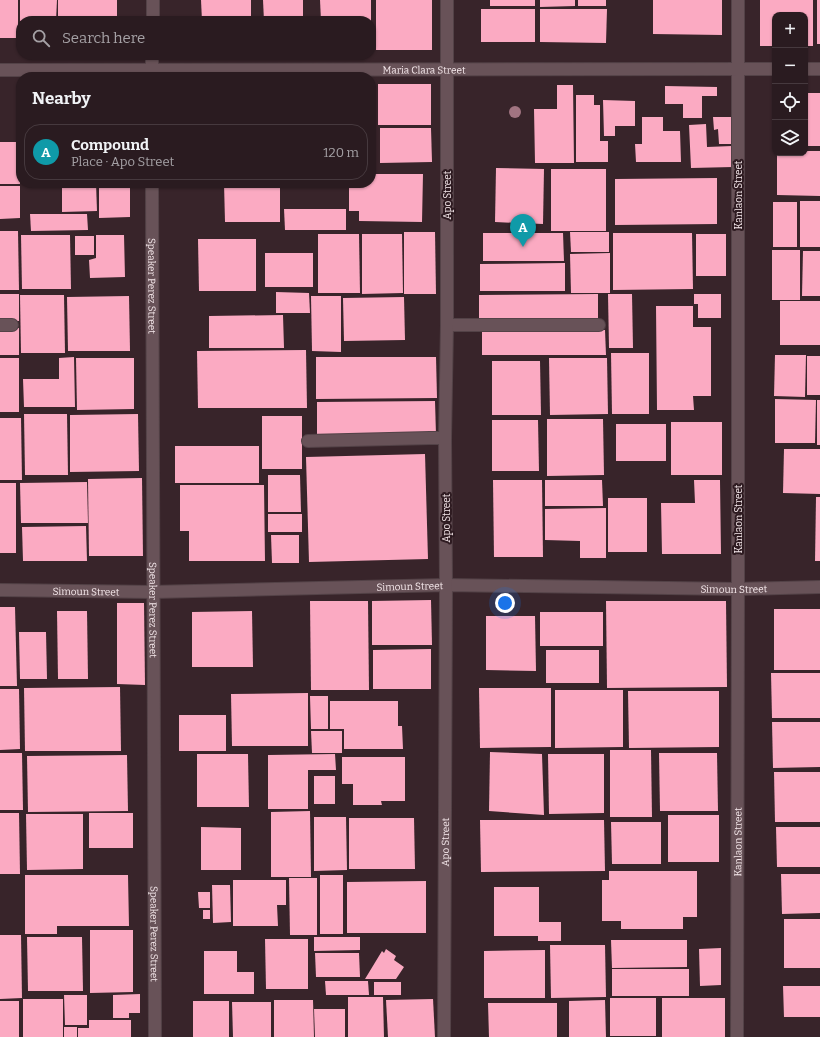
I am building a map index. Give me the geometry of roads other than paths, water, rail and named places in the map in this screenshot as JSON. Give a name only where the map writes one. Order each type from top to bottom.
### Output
[{"type":"street","points":[[153,0],[153,16]]},
{"type":"street","name":"Apo Street","points":[[444,1037],[447,0]]},
{"type":"street","name":"Kanlaon Street","points":[[737,1037],[738,0]]},
{"type":"street","points":[[152,60],[152,72]]},
{"type":"street","name":"Maria Clara Street","points":[[250,72],[772,69]]},
{"type":"street","points":[[808,69],[820,69]]},
{"type":"street","name":"Maria Clara Street","points":[[0,70],[101,72]]},
{"type":"street","name":"Speaker Perez Street","points":[[152,188],[155,1037]]},
{"type":"street","points":[[447,326],[599,325]]},
{"type":"street","points":[[308,440],[445,438]]},
{"type":"street","name":"Simoun Street","points":[[0,590],[153,592],[446,585],[738,589],[820,587]]},
{"type":"place","name":"Compound","points":[[523,247]]}]
